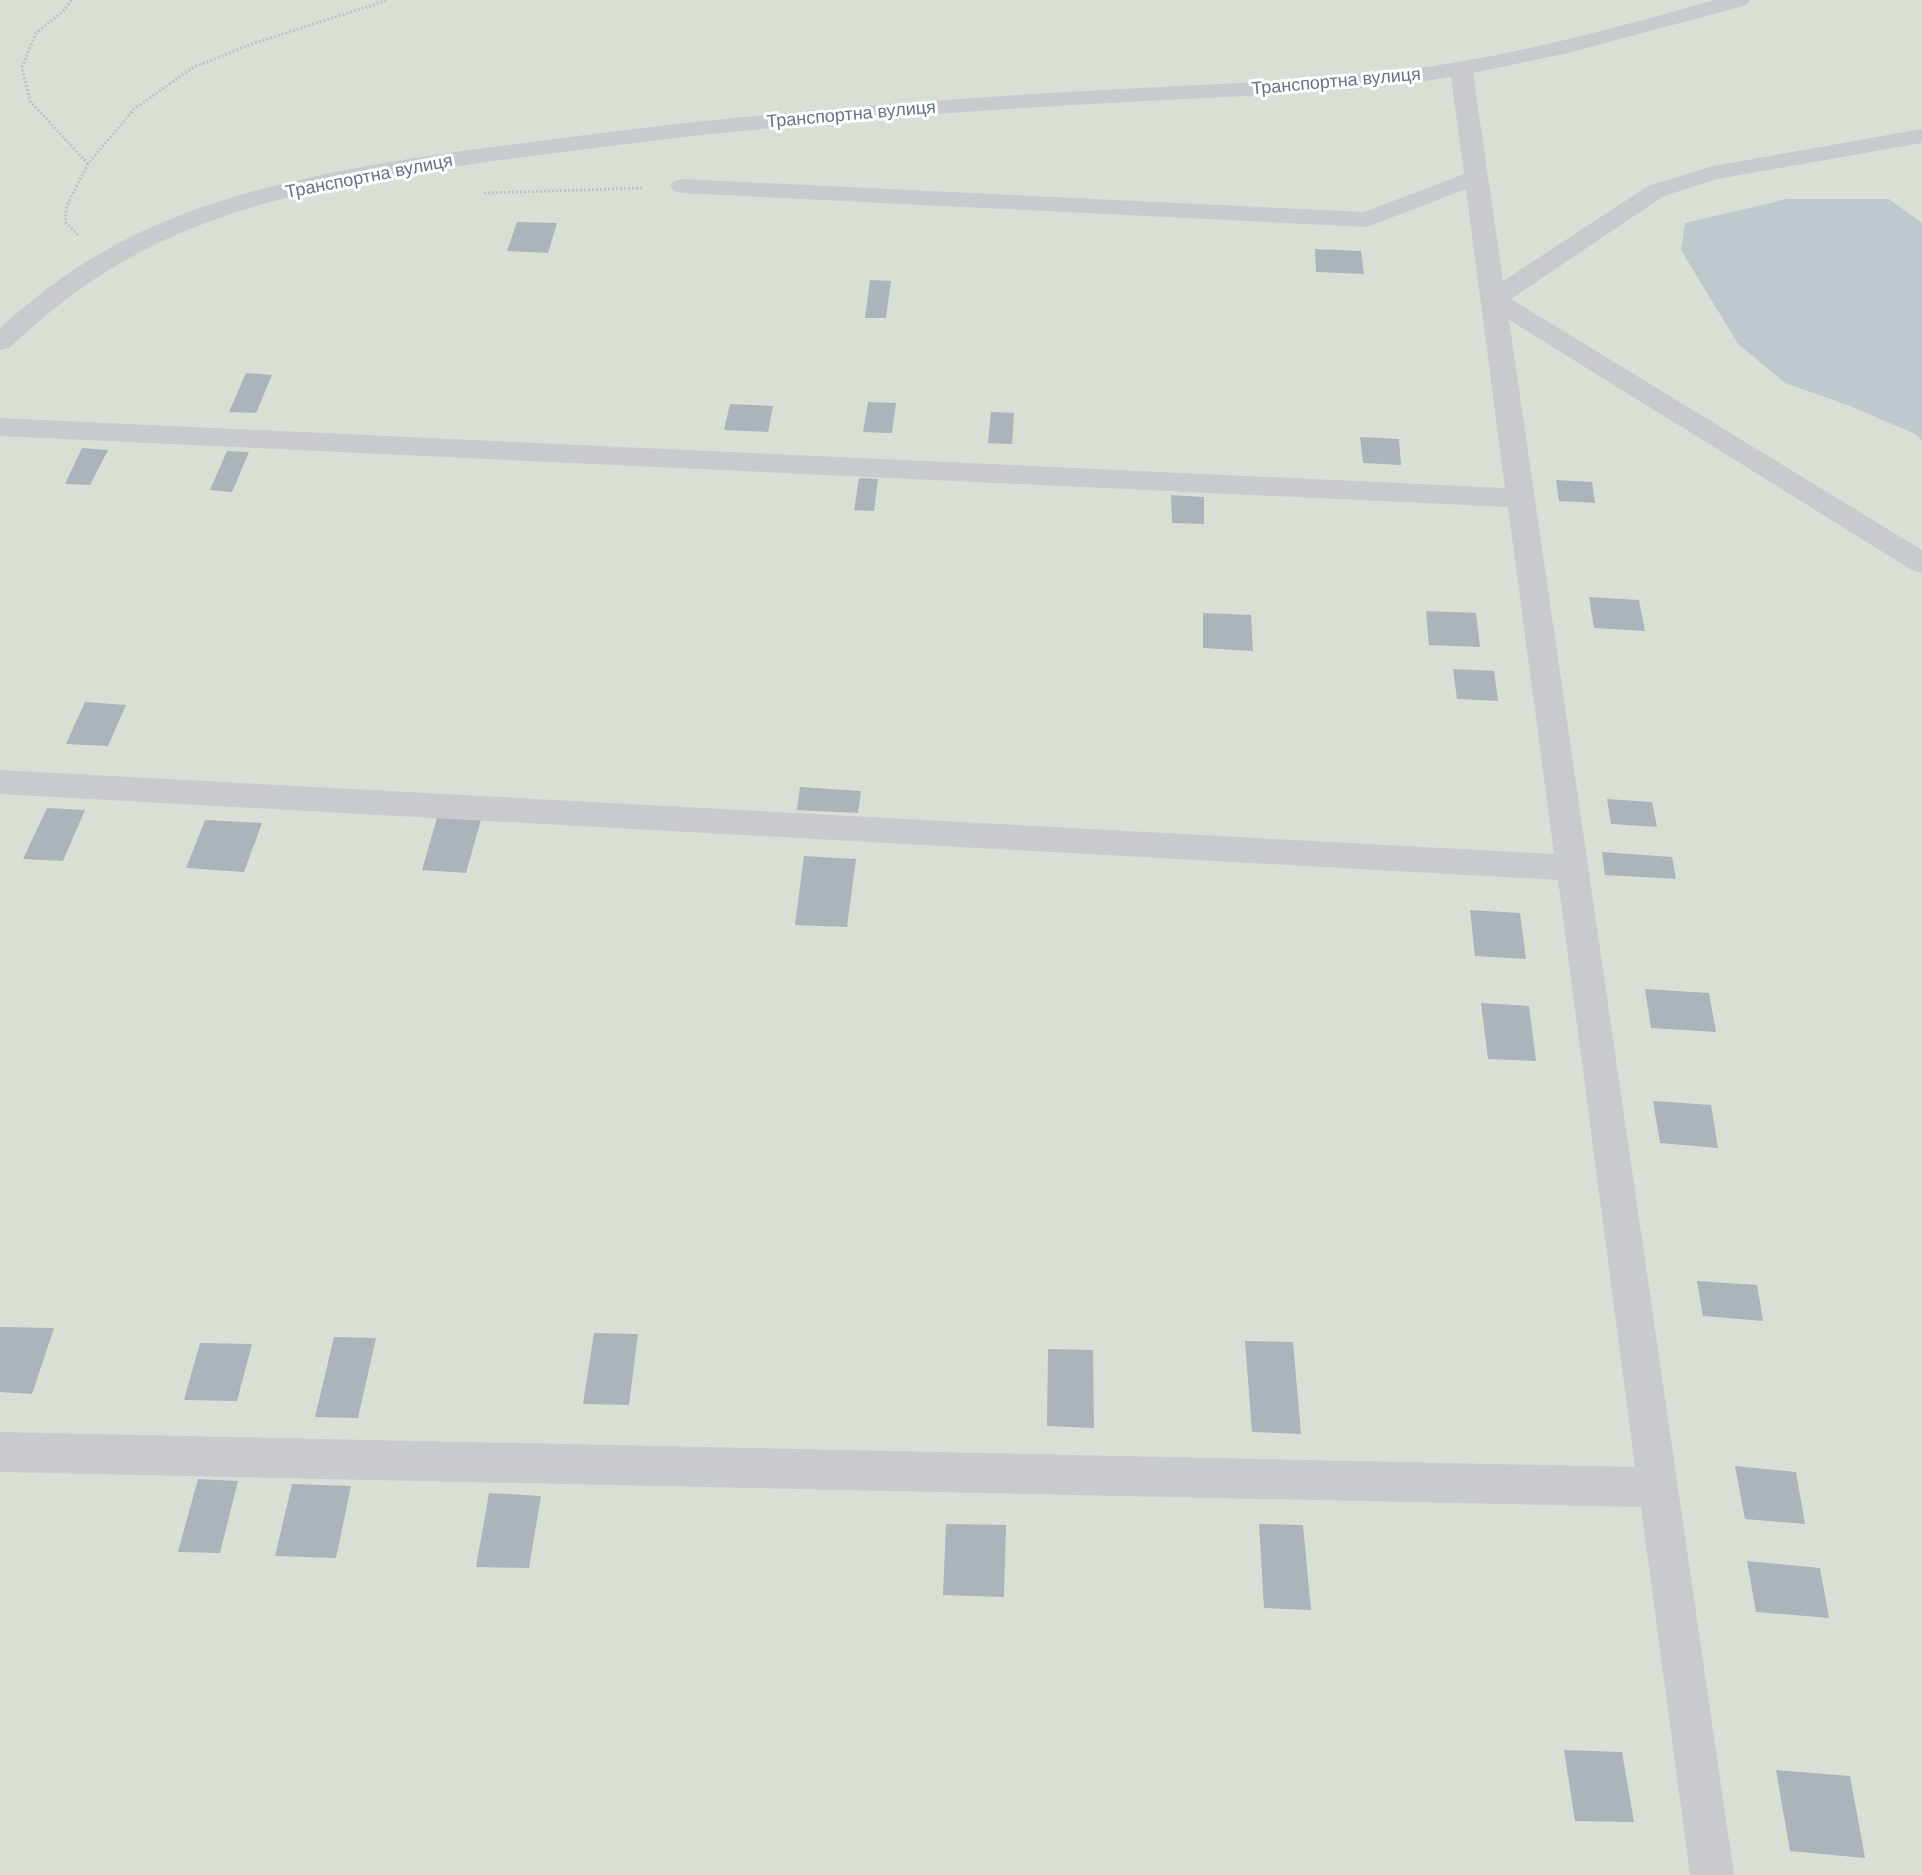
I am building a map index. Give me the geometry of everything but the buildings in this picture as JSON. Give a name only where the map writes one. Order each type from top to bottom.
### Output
[{"type":"street","name":"Транспортна вулиця","points":[[0,342],[38,307],[103,262],[170,229],[253,201],[332,180],[423,164],[641,134],[875,110],[1378,80],[1461,69],[1603,38],[1738,0]]},
{"type":"street","points":[[1461,69],[1712,1875]]},
{"type":"street","points":[[1493,299],[1656,190],[1713,173],[1922,136]]},
{"type":"street","points":[[682,186],[1367,220],[1476,177]]},
{"type":"street","points":[[1493,299],[1922,563]]},
{"type":"street","points":[[0,427],[1521,498]]},
{"type":"street","points":[[0,782],[1572,868]]},
{"type":"street","points":[[0,1452],[1658,1487]]},
{"type":"path","points":[[71,0],[65,10],[36,33],[22,67],[30,101],[88,164]]},
{"type":"path","points":[[103,262],[65,222],[67,205],[88,164],[134,109],[194,67],[252,44],[388,0]]},
{"type":"path","points":[[478,192],[489,194],[682,186]]},
{"type":"shaded area","points":[[0,0],[1922,0],[1922,1875],[0,1875]]},
{"type":"shaded area","points":[[1787,199],[1889,199],[1922,223],[1922,440],[1915,434],[1850,406],[1785,383],[1738,344],[1681,250],[1685,223]]}]
